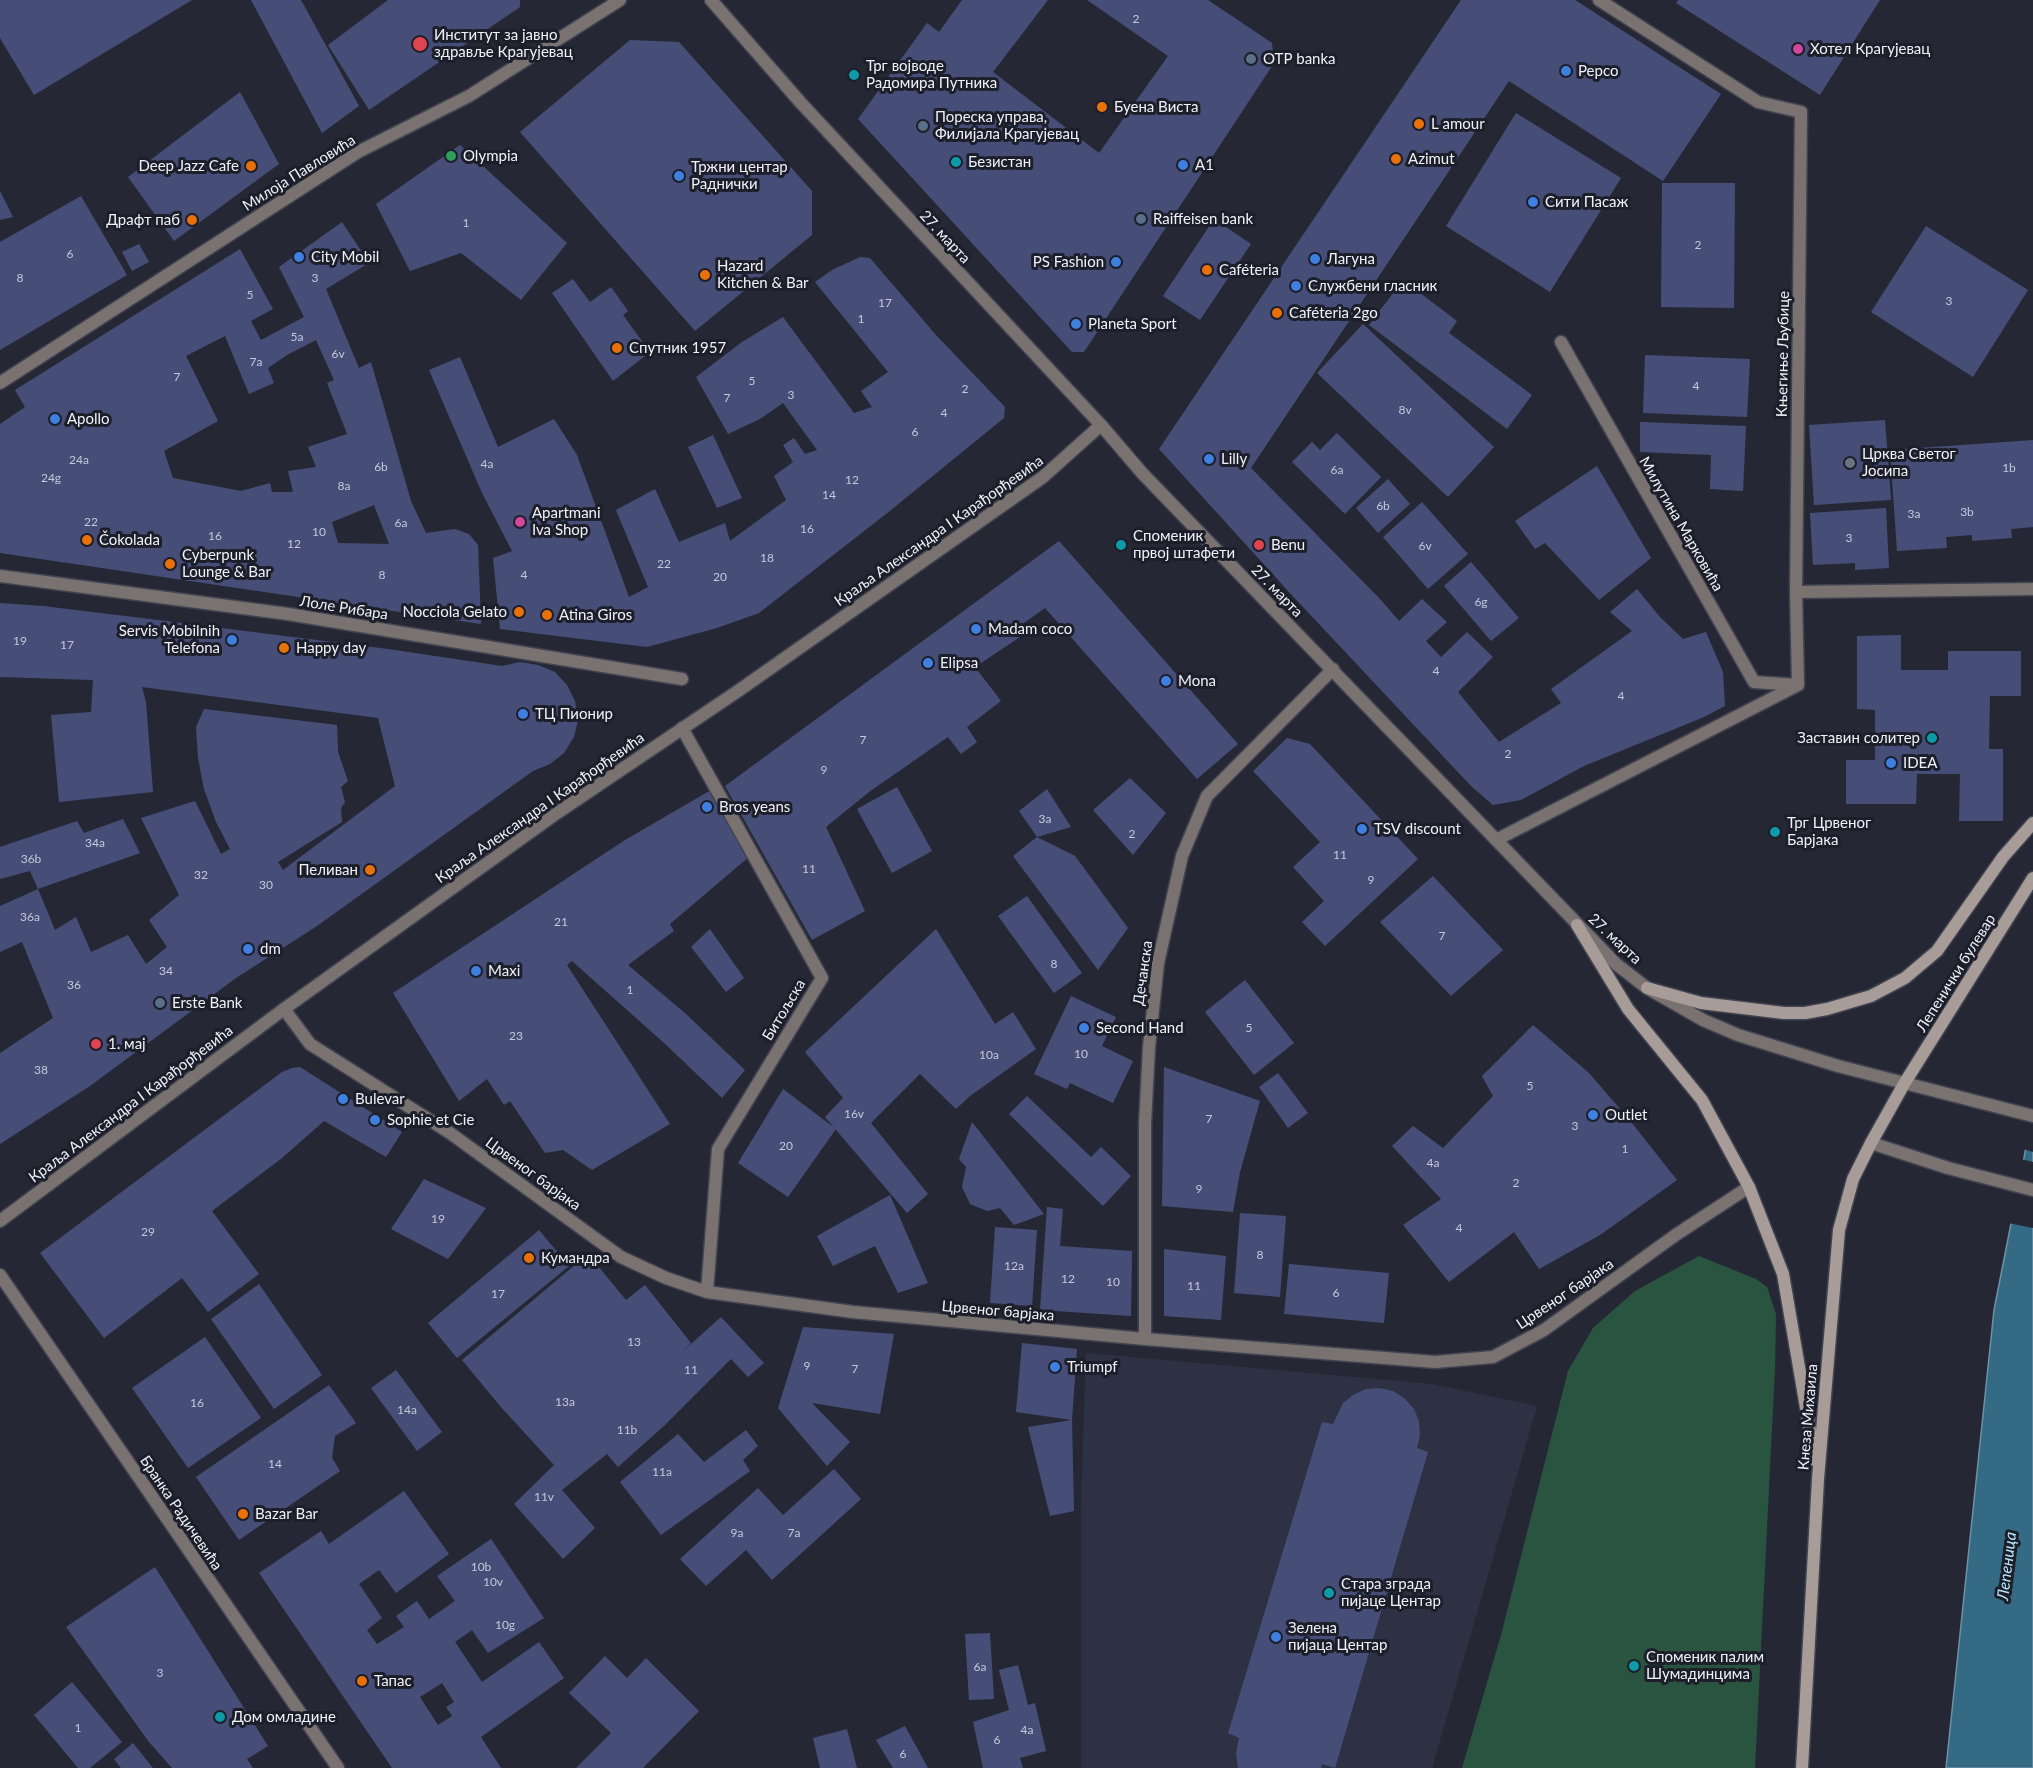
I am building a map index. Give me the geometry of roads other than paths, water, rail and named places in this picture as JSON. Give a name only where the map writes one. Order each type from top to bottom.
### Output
[{"type":"main road","points":[[1647,988],[1701,1003],[1784,1013],[1805,1013],[1827,1009],[1871,996],[1905,978],[1937,951],[2003,857],[2033,823]]},
{"type":"main road","name":"Лепенички булевар","points":[[1904,1084],[2033,878]]},
{"type":"main road","points":[[1578,925],[1628,1008],[1702,1100],[1749,1187],[1783,1274],[1818,1479]]},
{"type":"main road","name":"Кнеза Михаила","points":[[1802,1768],[1818,1479],[1839,1230],[1853,1179],[1870,1143],[1904,1084]]},
{"type":"street","name":"Милоја Павловића","points":[[0,383],[358,152],[470,96],[620,0]]},
{"type":"street","name":"27. марта","points":[[711,0],[801,103],[1101,425],[1142,473],[1616,964],[1647,988],[1703,1020],[1738,1035],[1838,1066],[2033,1116]]},
{"type":"street","name":"Књегиње Љубице","points":[[1599,0],[1758,102],[1801,112],[1796,592]]},
{"type":"street","name":"Милутина Марковића","points":[[1561,342],[1754,682],[1798,685]]},
{"type":"street","name":"Краља Александра I Карађорђевића","points":[[0,1221],[284,1009],[557,813],[682,729],[1043,477],[1101,425]]},
{"type":"street","name":"Лоле Рибара","points":[[0,576],[288,614],[682,679]]},
{"type":"street","points":[[1496,840],[1798,685],[1796,592],[2033,589]]},
{"type":"street","name":"Дечанска","points":[[1145,1339],[1145,1124],[1149,1047],[1158,963],[1182,856],[1207,796],[1333,669]]},
{"type":"street","name":"Битољска","points":[[682,729],[822,978],[718,1149],[707,1292]]},
{"type":"street","name":"Црвеног барјака","points":[[284,1009],[310,1044],[450,1133],[621,1257],[666,1278],[707,1292],[853,1312],[1145,1339],[1435,1362],[1493,1357],[1544,1330],[1677,1234],[1749,1187]]},
{"type":"street","points":[[1870,1143],[1948,1168],[2033,1190]]},
{"type":"street","name":"Бранка Радичевића","points":[[0,1275],[338,1768]]},
{"type":"water","name":"Лепеница","points":[[2033,1112],[2033,1768],[1946,1768],[1994,1310]]},
{"type":"place","name":"Институт за јавно здравље Крагујевац","points":[[420,44]]},
{"type":"place","name":"Хотел Крагујевац","points":[[1798,49]]},
{"type":"place","name":"OTP banka","points":[[1251,59]]},
{"type":"place","name":"Pepco","points":[[1566,71]]},
{"type":"place","name":"Трг војводе Радомира Путника","points":[[854,75]]},
{"type":"place","name":"Буена Виста","points":[[1102,107]]},
{"type":"place","name":"L amour","points":[[1419,124]]},
{"type":"place","name":"Пореска управа, Филијала Крагујевац","points":[[923,126]]},
{"type":"place","name":"Olympia","points":[[451,156]]},
{"type":"place","name":"Azimut","points":[[1396,159]]},
{"type":"place","name":"Безистан","points":[[956,162]]},
{"type":"place","name":"A1","points":[[1183,165]]},
{"type":"place","name":"Deep Jazz Cafe","points":[[251,166]]},
{"type":"place","name":"Тржни центар Раднички","points":[[679,176]]},
{"type":"place","name":"Сити Пасаж","points":[[1533,202]]},
{"type":"place","name":"Raiffeisen bank","points":[[1141,219]]},
{"type":"place","name":"Драфт паб","points":[[192,220]]},
{"type":"place","name":"City Mobil","points":[[299,257]]},
{"type":"place","name":"Лагуна","points":[[1315,259]]},
{"type":"place","name":"PS Fashion","points":[[1116,262]]},
{"type":"place","name":"Caféteria","points":[[1207,270]]},
{"type":"place","name":"Hazard Kitchen & Bar","points":[[705,275]]},
{"type":"place","name":"Службени гласник","points":[[1296,286]]},
{"type":"place","name":"Caféteria 2go","points":[[1277,313]]},
{"type":"place","name":"Planeta Sport","points":[[1076,324]]},
{"type":"place","name":"Спутник 1957","points":[[617,348]]},
{"type":"place","name":"Apollo","points":[[55,419]]},
{"type":"place","name":"Lilly","points":[[1209,459]]},
{"type":"place","name":"Црква Светог Јосипа","points":[[1850,463]]},
{"type":"place","name":"Apartmani Iva Shop","points":[[520,522]]},
{"type":"place","name":"Čokolada","points":[[87,540]]},
{"type":"place","name":"Споменик првој штафети","points":[[1121,545]]},
{"type":"place","name":"Benu","points":[[1259,545]]},
{"type":"place","name":"Cyberpunk Lounge & Bar","points":[[170,564]]},
{"type":"place","name":"Nocciola Gelato","points":[[519,612]]},
{"type":"place","name":"Atina Giros","points":[[547,615]]},
{"type":"place","name":"Madam coco","points":[[976,629]]},
{"type":"place","name":"Servis Mobilnih Telefona","points":[[232,640]]},
{"type":"place","name":"Happy day","points":[[284,648]]},
{"type":"place","name":"Elipsa","points":[[928,663]]},
{"type":"place","name":"Mona","points":[[1166,681]]},
{"type":"place","name":"ТЦ Пионир","points":[[523,714]]},
{"type":"place","name":"Заставин солитер","points":[[1932,738]]},
{"type":"place","name":"IDEA","points":[[1891,763]]},
{"type":"place","name":"Bros yeans","points":[[707,807]]},
{"type":"place","name":"TSV discount","points":[[1362,829]]},
{"type":"place","name":"Трг Црвеног Барјака","points":[[1775,832]]},
{"type":"place","name":"Пеливан","points":[[370,870]]},
{"type":"place","name":"dm","points":[[248,949]]},
{"type":"place","name":"Maxi","points":[[476,971]]},
{"type":"place","name":"Erste Bank","points":[[160,1003]]},
{"type":"place","name":"Second Hand","points":[[1084,1028]]},
{"type":"place","name":"1. мај","points":[[96,1044]]},
{"type":"place","name":"Bulevar","points":[[343,1099]]},
{"type":"place","name":"Outlet","points":[[1593,1115]]},
{"type":"place","name":"Sophie et Cie","points":[[375,1120]]},
{"type":"place","name":"Кумандра","points":[[529,1258]]},
{"type":"place","name":"Triumpf","points":[[1055,1367]]},
{"type":"place","name":"Bazar Bar","points":[[243,1514]]},
{"type":"place","name":"Стара зграда пијаце Центар","points":[[1329,1593]]},
{"type":"place","name":"Зелена пијаца Центар","points":[[1276,1637]]},
{"type":"place","name":"Споменик палим Шумадинцима","points":[[1634,1666]]},
{"type":"place","name":"Тапас","points":[[362,1681]]},
{"type":"place","name":"Дом омладине","points":[[220,1717]]}]
